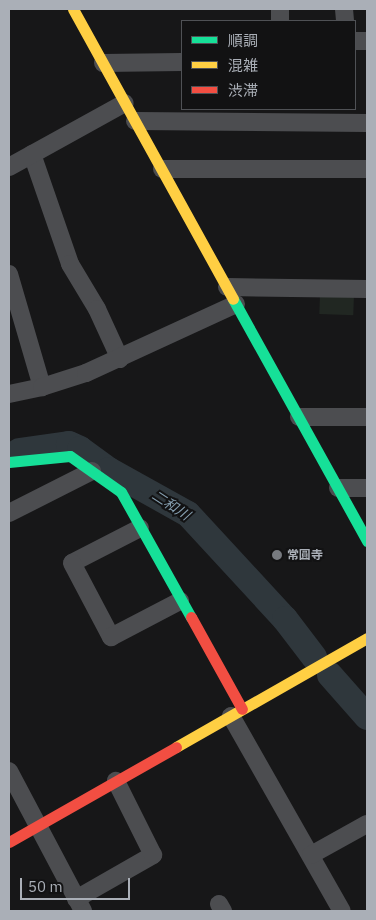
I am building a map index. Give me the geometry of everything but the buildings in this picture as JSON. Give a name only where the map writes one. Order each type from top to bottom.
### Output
[{"type":"street","points":[[73,9],[367,541]]},
{"type":"street","points":[[104,63],[181,62]]},
{"type":"street","points":[[9,167],[126,104]]},
{"type":"street","points":[[135,121],[367,124]]},
{"type":"street","points":[[32,154],[70,264],[97,309],[120,359]]},
{"type":"street","points":[[162,169],[367,169]]},
{"type":"street","points":[[9,274],[42,388]]},
{"type":"street","points":[[227,288],[367,288]]},
{"type":"street","points":[[9,394],[42,388],[68,380],[120,359],[236,304]]},
{"type":"street","points":[[298,417],[367,416]]},
{"type":"street","points":[[9,462],[70,456],[121,492],[342,911]]},
{"type":"street","points":[[9,513],[92,471]]},
{"type":"street","points":[[338,488],[367,488]]},
{"type":"street","points":[[140,528],[72,563],[111,637],[180,601]]},
{"type":"street","points":[[9,842],[367,638]]},
{"type":"street","points":[[9,771],[79,905],[153,856],[116,781]]},
{"type":"street","points":[[311,855],[367,824]]},
{"type":"shaded area","points":[[320,294],[354,295],[353,315],[319,314]]},
{"type":"waterway","name":"二和川","points":[[19,451],[69,444],[80,449],[109,470],[188,514],[285,619],[314,657]]},
{"type":"waterway","name":"二和川","points":[[330,675],[367,717]]},
{"type":"traffic: fast","points":[[233,299],[367,541]]},
{"type":"traffic: fast","points":[[9,462],[70,456],[121,492],[191,617]]},
{"type":"traffic: slow","points":[[73,9],[233,299]]},
{"type":"traffic: slow","points":[[176,747],[367,638]]},
{"type":"traffic: jam","points":[[191,617],[242,709]]},
{"type":"traffic: jam","points":[[9,842],[176,747]]},
{"type":"place","name":"常圓寺","points":[[277,555]]}]
